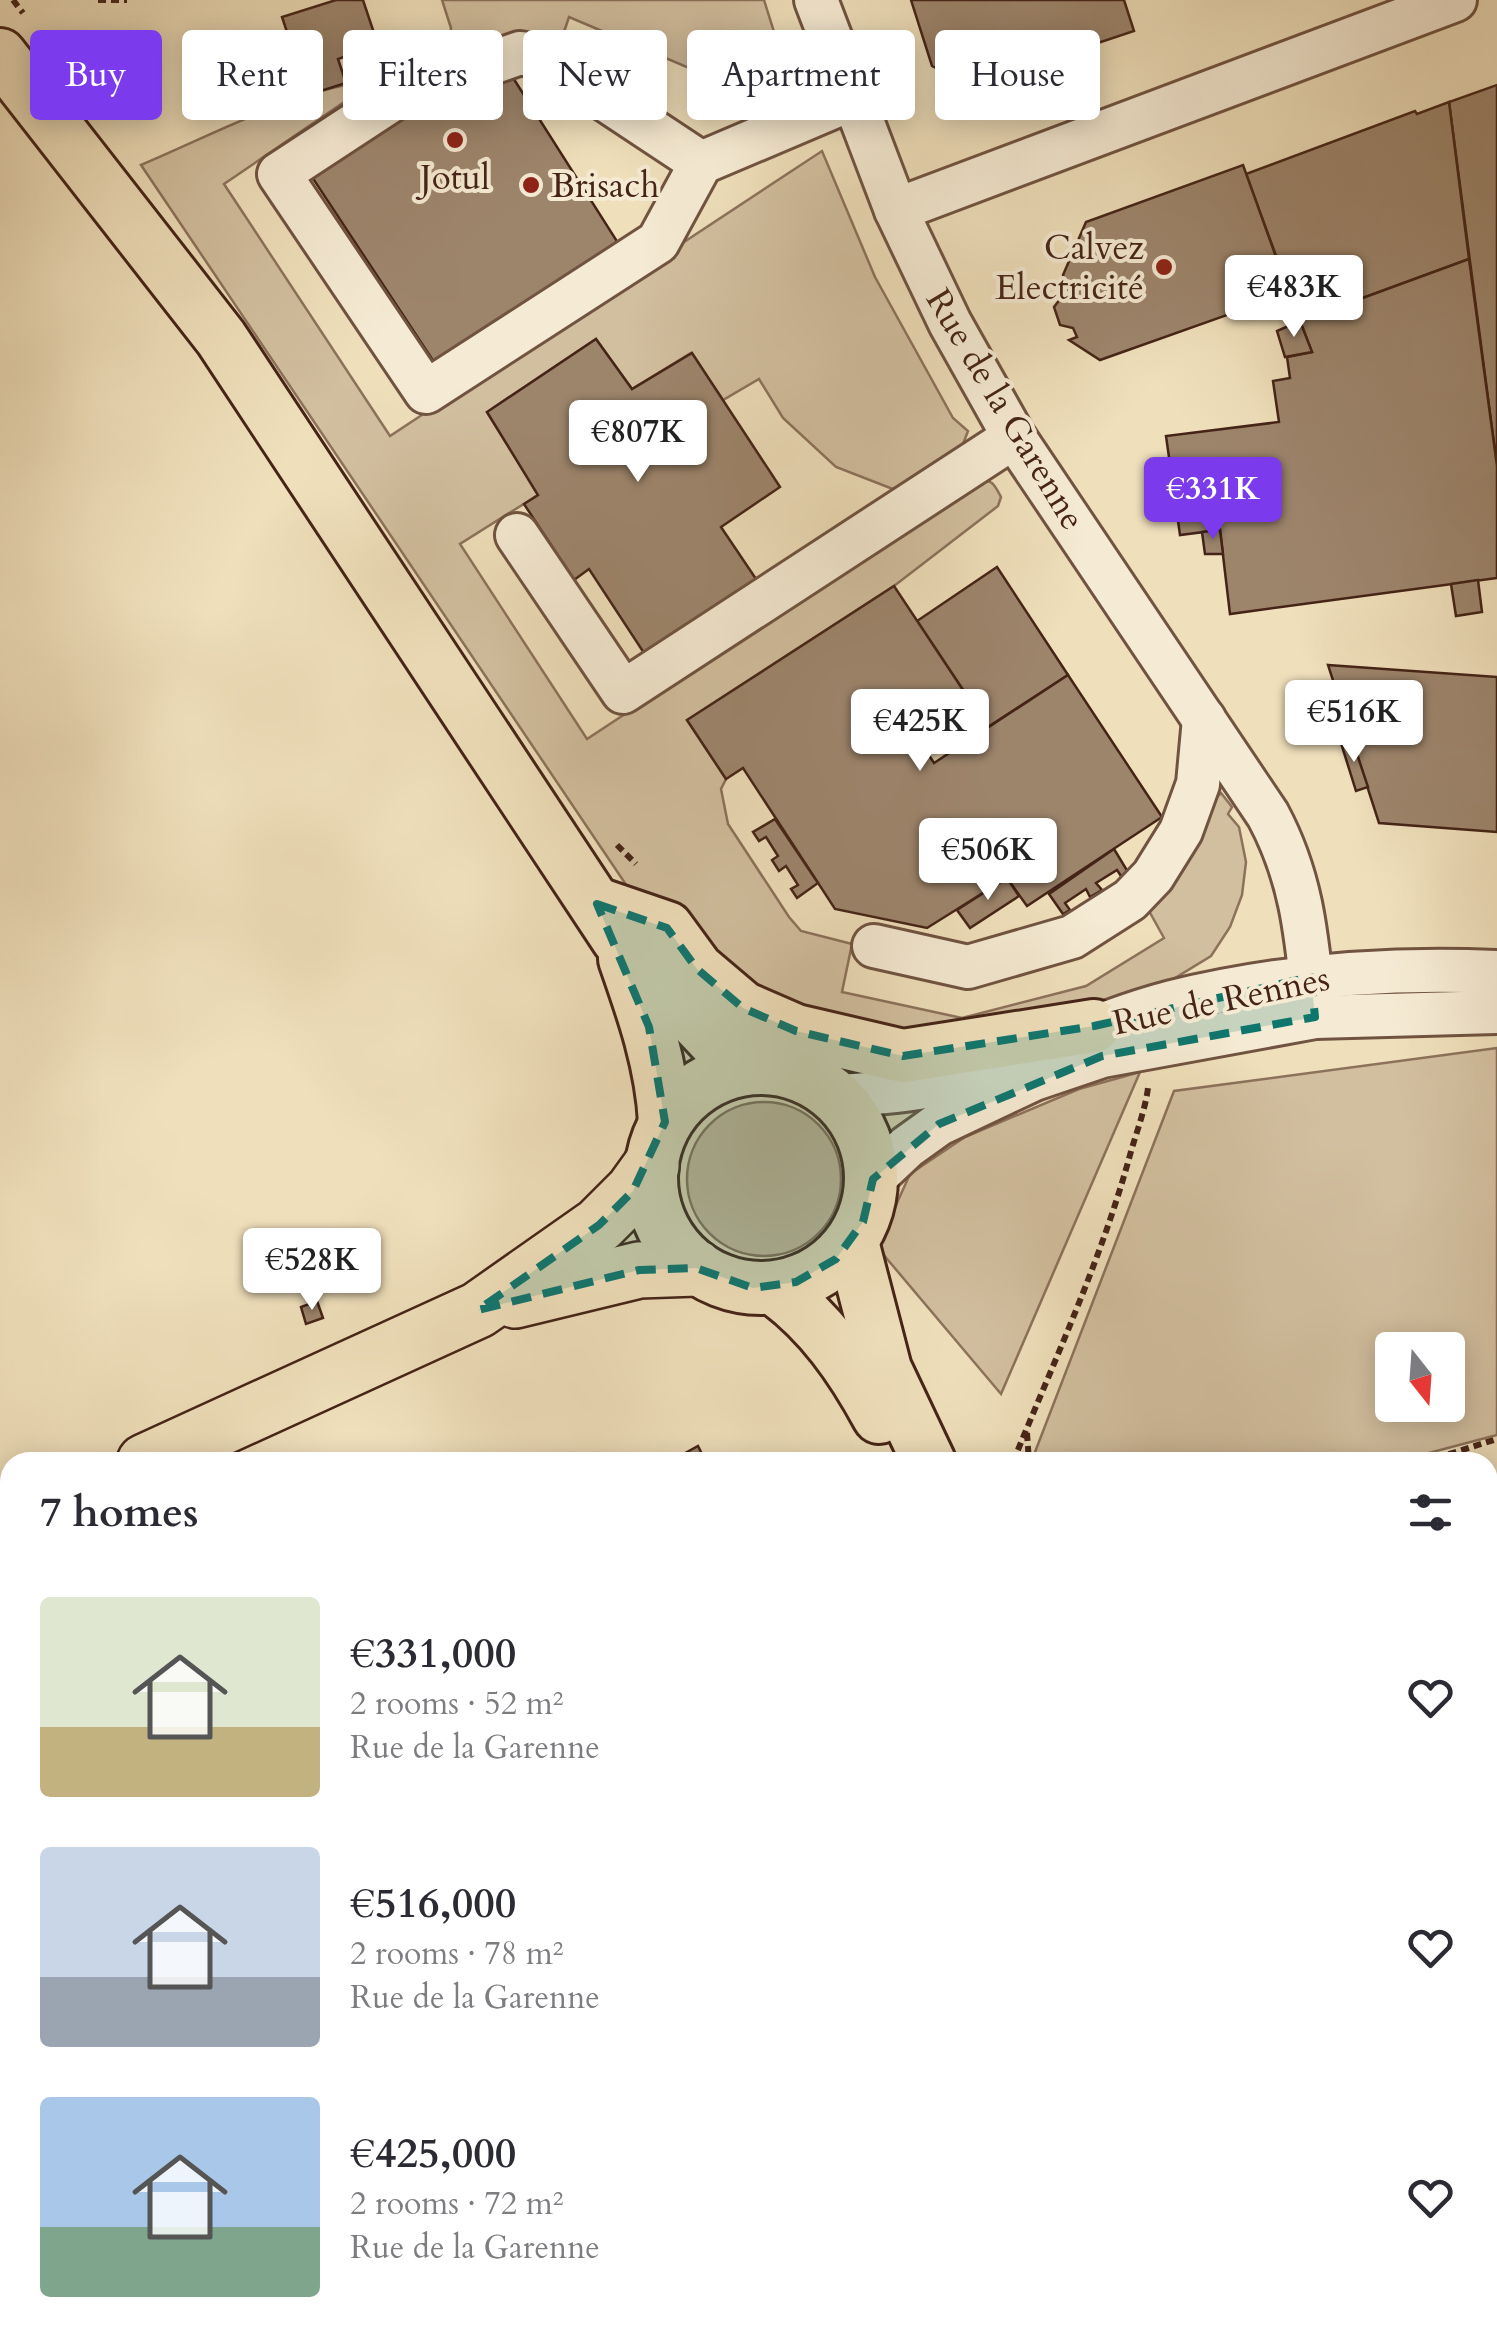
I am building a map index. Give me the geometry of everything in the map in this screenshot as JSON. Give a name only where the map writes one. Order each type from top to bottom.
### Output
[{"type":"highway","points":[[478,1310],[599,1225],[633,1191],[658,1144]]},
{"type":"highway","points":[[164,1452],[478,1310],[622,1273],[696,1268]]},
{"type":"main road","points":[[12,34],[221,338],[608,922],[725,1052],[750,1068]]},
{"type":"main road","points":[[608,922],[666,928],[696,969],[743,1008],[796,1031],[903,1056],[1094,1026]]},
{"type":"main road","points":[[608,922],[649,1027],[664,1090],[652,1195],[660,1223],[675,1247],[696,1268],[733,1285],[774,1288],[818,1273],[852,1242],[870,1201],[870,1156],[852,1113],[818,1082],[796,1073],[750,1068],[724,1073],[681,1101],[658,1144]]},
{"type":"main road","points":[[852,1242],[885,1369],[924,1452]]},
{"type":"main road","points":[[774,1288],[797,1304],[834,1345],[865,1392],[896,1452]]},
{"type":"street","name":"Rue de la Garenne","points":[[816,0],[827,30]]},
{"type":"street","points":[[896,210],[1455,0]]},
{"type":"street","points":[[701,163],[541,56],[520,53],[398,96],[279,174],[426,392],[658,242],[701,163],[802,120]]},
{"type":"street","name":"Rue de la Garenne","points":[[860,120],[896,210],[950,323],[1014,437],[1287,849],[1302,902],[1313,997]]},
{"type":"street","points":[[517,535],[623,692],[1014,437]]},
{"type":"street","points":[[874,946],[968,967],[1072,937],[1130,900],[1153,876],[1182,832],[1198,784],[1204,719]]},
{"type":"street","name":"Rue de Rennes","points":[[872,1179],[939,1124],[1034,1079],[1102,1056],[1399,971],[1497,972]]},
{"type":"street","name":"Rue de Rennes","points":[[837,1096],[919,1089],[970,1076],[1094,1026],[1172,1002],[1313,997],[1497,1012]]},
{"type":"path","points":[[12,34],[13,0]]},
{"type":"path","points":[[98,0],[127,0]]},
{"type":"path","points":[[610,838],[638,866]]},
{"type":"path","points":[[1016,1452],[1072,1326],[1121,1187],[1147,1096],[1151,1072],[1145,1046]]},
{"type":"path","points":[[1027,1427],[1028,1452]]},
{"type":"path","points":[[1456,1452],[1497,1439]]},
{"type":"highlighted area","points":[[597,904],[667,928],[697,969],[743,1008],[796,1031],[903,1056],[1094,1026],[1311,977],[1315,1017],[1102,1056],[939,1124],[873,1179],[863,1222],[836,1259],[796,1282],[753,1288],[696,1268],[639,1270],[478,1310],[599,1225],[633,1191],[665,1122],[649,1027]]},
{"type":"shaded area","points":[[442,0],[764,0],[773,30],[687,30],[687,67],[667,59],[667,30],[600,30],[569,17],[565,30],[523,30],[523,35],[503,41],[503,30],[451,28]]},
{"type":"shaded area","points":[[343,86],[343,103],[323,116],[323,91]]},
{"type":"shaded area","points":[[243,120],[318,120],[224,184],[390,436],[822,151],[875,277],[953,418],[968,431],[963,444],[898,491],[836,467],[783,418],[759,379],[723,400],[691,353],[632,389],[596,339],[487,412],[538,495],[460,544],[587,739],[979,481],[990,482],[1001,497],[998,506],[894,586],[687,720],[726,779],[721,789],[728,824],[801,931],[852,944],[842,992],[962,1018],[1086,986],[1164,938],[1148,909],[1221,793],[1232,807],[1228,814],[1239,827],[1246,862],[1242,895],[1230,927],[1211,956],[1147,995],[866,1076],[800,1048],[695,987],[141,165]]},
{"type":"shaded area","points":[[1497,1048],[1497,1435],[1433,1452],[1035,1452],[1174,1091]]},
{"type":"shaded area","points":[[1140,1072],[1001,1394],[877,1247],[910,1174],[965,1137],[1079,1089]]},
{"type":"shaded area","points":[[764,1102],[794,1108],[819,1124],[835,1149],[841,1179],[835,1209],[819,1234],[794,1250],[764,1256],[734,1250],[709,1234],[693,1209],[687,1179],[693,1149],[709,1124],[734,1108]]},
{"type":"building","points":[[336,0],[363,0],[373,30],[343,30],[343,57],[338,59],[343,84],[323,90],[323,30],[286,30],[282,17]]},
{"type":"building","points":[[911,0],[1124,0],[1134,31],[1100,42],[1100,30],[935,30],[935,68]]},
{"type":"building","points":[[510,73],[523,93],[523,120],[540,120],[620,246],[436,365],[308,171],[389,120],[503,120],[503,75]]},
{"type":"building","points":[[1497,85],[1497,466],[1449,102]]},
{"type":"building","points":[[1449,102],[1469,259],[1300,321],[1246,174]]},
{"type":"building","points":[[1243,165],[1289,293],[1100,360],[1069,340],[1077,337],[1073,328],[1060,325],[1054,307],[1061,298],[1071,296],[1063,275],[1086,222]]},
{"type":"building","points":[[1469,259],[1497,466],[1497,578],[1230,614],[1220,530],[1180,535],[1166,436],[1279,422],[1273,381],[1290,378],[1287,357],[1312,352],[1300,321]]},
{"type":"building","points":[[1300,321],[1312,352],[1285,357],[1277,331]]},
{"type":"building","points":[[596,339],[632,389],[692,353],[780,487],[721,527],[756,579],[644,653],[589,569],[574,580],[524,504],[538,495],[487,412]]},
{"type":"building","points":[[1220,530],[1223,554],[1205,554],[1202,532]]},
{"type":"building","points":[[997,567],[1068,675],[974,736],[952,702],[965,693],[917,621]]},
{"type":"building","points":[[1478,580],[1482,612],[1456,616],[1451,584]]},
{"type":"building","points":[[894,586],[965,693],[912,729],[934,763],[1068,675],[1162,817],[1027,906],[1007,878],[927,928],[835,909],[743,768],[726,779],[687,720]]},
{"type":"building","points":[[1328,665],[1497,677],[1497,832],[1379,823]]},
{"type":"building","points":[[1352,739],[1368,787],[1356,791],[1341,743]]},
{"type":"building","points":[[775,819],[818,883],[797,898],[791,889],[798,885],[786,866],[779,871],[772,860],[778,856],[766,837],[759,841],[753,832]]},
{"type":"building","points":[[1114,849],[1128,872],[1121,876],[1117,870],[1096,883],[1102,890],[1090,897],[1086,889],[1065,903],[1070,910],[1063,914],[1049,894]]},
{"type":"building","points":[[1007,878],[1019,896],[970,928],[957,910]]},
{"type":"building","points":[[317,1301],[323,1318],[306,1324],[301,1307]]},
{"type":"place","name":"Jotul","points":[[455,140]]},
{"type":"place","name":"Brisach","points":[[531,185]]},
{"type":"place","name":"Calvez Electricité","points":[[1164,267]]}]
